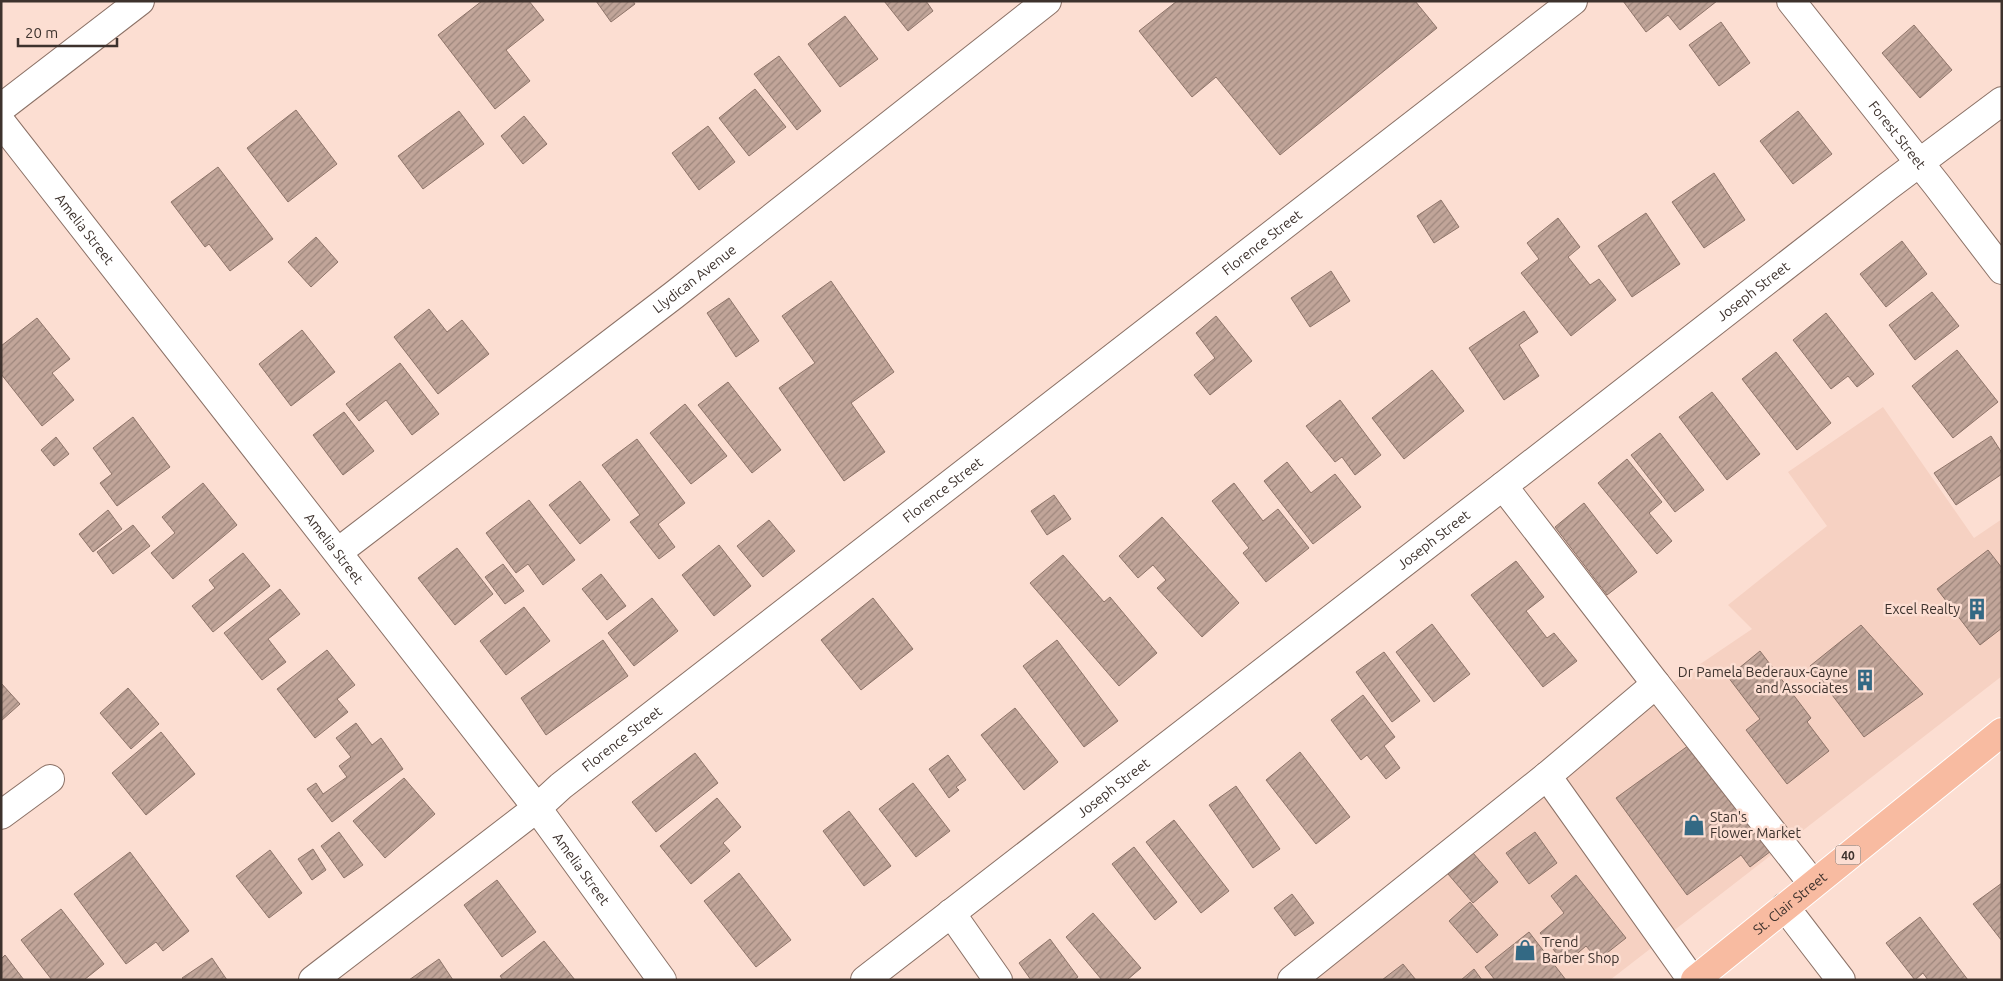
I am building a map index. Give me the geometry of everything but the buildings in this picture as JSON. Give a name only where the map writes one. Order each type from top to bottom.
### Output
[{"type":"main road","name":"St. Clair Street","points":[[1693,980],[2002,732]]},
{"type":"street","points":[[1,108],[140,1]]},
{"type":"street","name":"Llydican Avenue","points":[[338,552],[674,295],[1047,1]]},
{"type":"street","name":"Florence Street","points":[[313,980],[536,808],[560,786],[1573,1]]},
{"type":"street","name":"Forest Street","points":[[1791,1],[2002,270]]},
{"type":"street","name":"Joseph Street","points":[[865,980],[1879,193],[2002,101]]},
{"type":"street","name":"Amelia Street","points":[[1,122],[536,808],[662,980]]},
{"type":"street","points":[[1503,486],[1813,884]]},
{"type":"street","points":[[1295,979],[1547,776],[1656,684]]},
{"type":"street","points":[[1547,776],[1693,980]]},
{"type":"street","points":[[1,815],[50,779]]},
{"type":"street","points":[[1785,907],[1842,980]]},
{"type":"street","points":[[952,913],[998,980]]},
{"type":"shaded area","points":[[1883,407],[1974,538],[2002,519],[2002,676],[1610,980],[1289,980],[1650,698],[1752,629],[1728,605],[1827,526],[1788,472]]},
{"type":"place","name":"Excel Realty","points":[[1977,609]]},
{"type":"place","name":"Dr Pamela Bederaux-Cayne and Associates","points":[[1865,680]]},
{"type":"place","name":"Stan's Flower Market","points":[[1694,825]]},
{"type":"place","name":"Trend Barber Shop","points":[[1525,950]]}]
